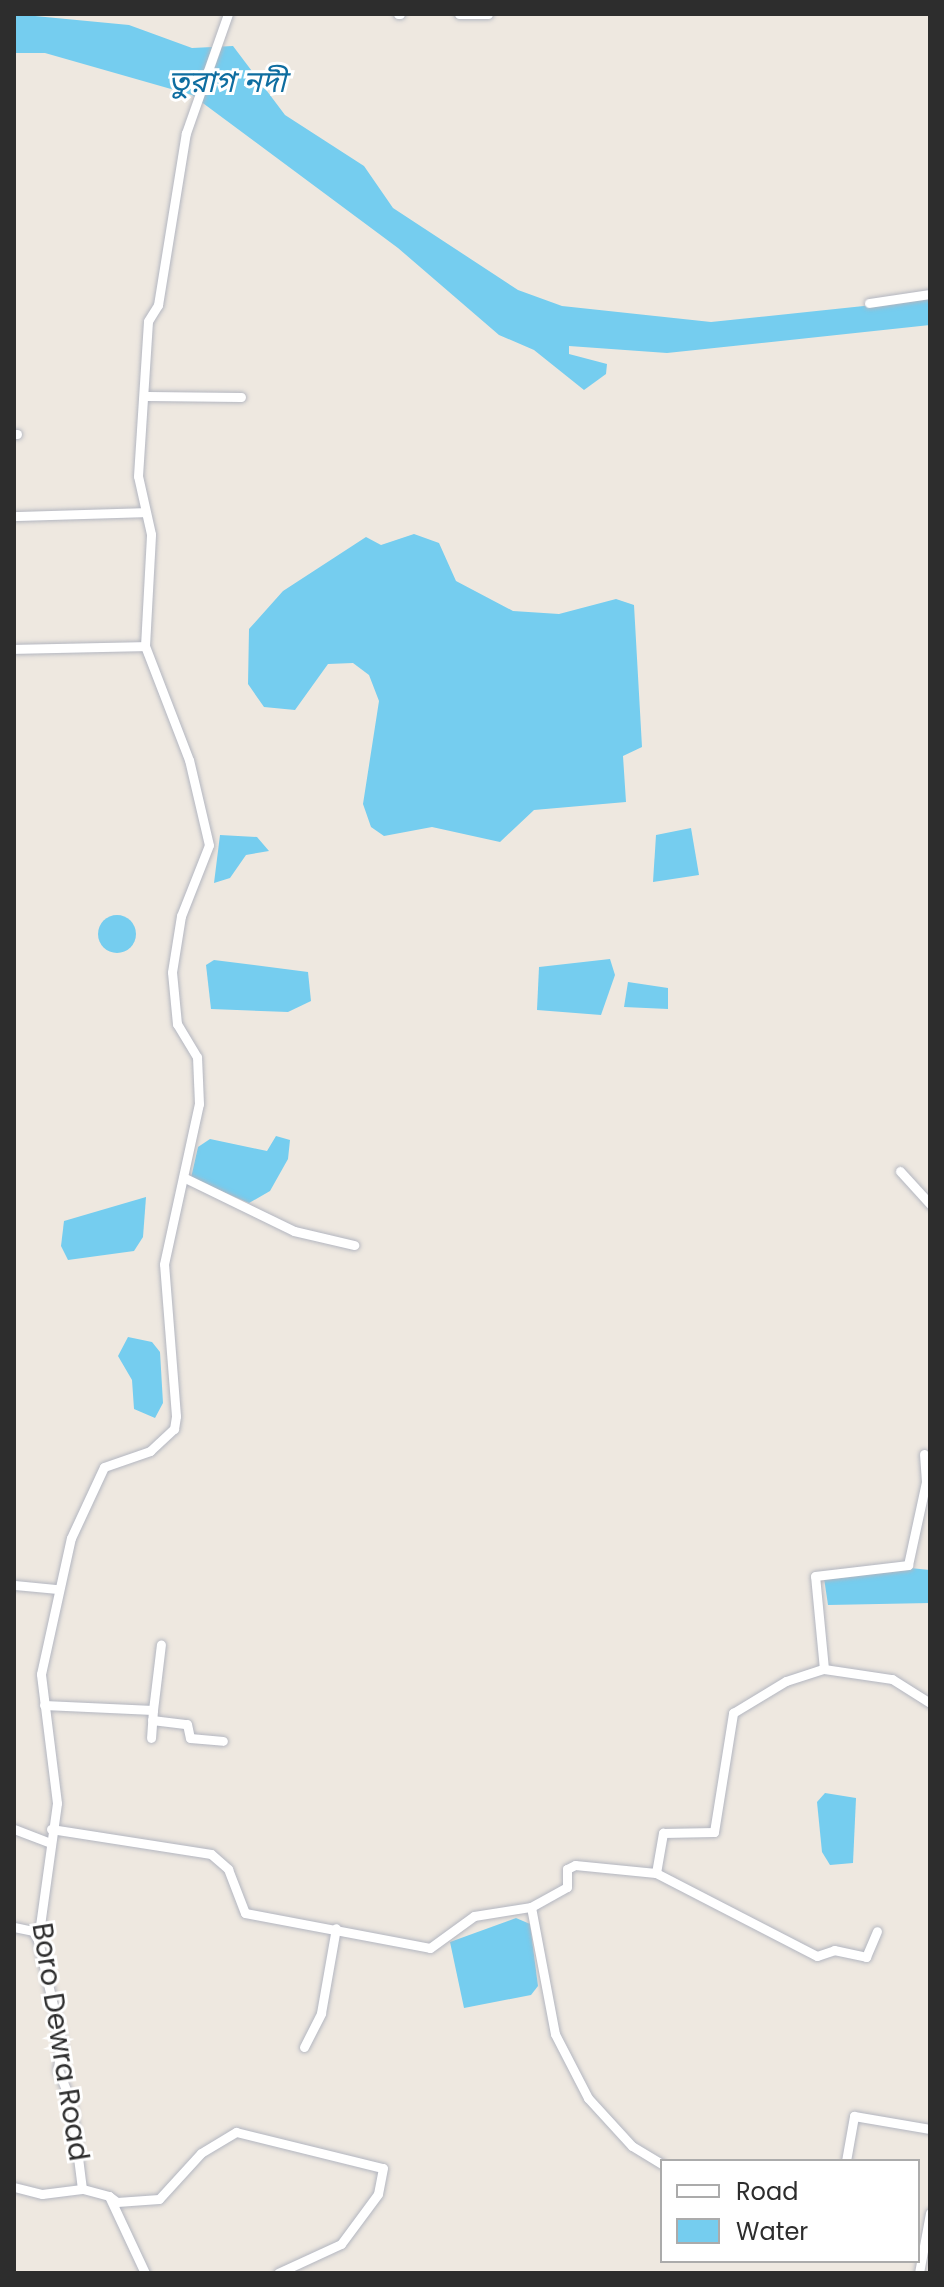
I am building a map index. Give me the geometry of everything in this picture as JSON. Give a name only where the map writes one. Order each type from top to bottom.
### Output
[{"type":"street","name":"Boro Dewra Road","points":[[145,2273],[109,2196],[82,2189],[38,1940],[55,1776],[41,1674],[56,1589],[104,1467],[150,1451],[174,1429],[164,1264],[199,1104],[197,1057],[177,1024],[172,972],[181,916],[209,845],[189,760],[145,646],[151,534],[138,476],[147,396],[148,321],[158,305],[196,101],[228,14]]},
{"type":"street","points":[[459,14],[488,14]]},
{"type":"street","points":[[869,303],[930,294]]},
{"type":"street","points":[[147,396],[241,397]]},
{"type":"street","points":[[14,516],[145,512]]},
{"type":"street","points":[[14,649],[145,646]]},
{"type":"street","points":[[900,1171],[930,1204]]},
{"type":"street","points":[[185,1178],[294,1231],[354,1245]]},
{"type":"street","points":[[824,1669],[815,1576],[908,1565],[926,1482],[924,1454]]},
{"type":"street","points":[[14,1585],[56,1589]]},
{"type":"street","points":[[151,1738],[161,1644]]},
{"type":"street","points":[[656,1873],[663,1833],[714,1832],[733,1713],[786,1681],[824,1669],[892,1679],[930,1703]]},
{"type":"street","points":[[44,1705],[153,1715],[187,1724],[190,1738],[223,1741]]},
{"type":"street","points":[[14,1829],[48,1842]]},
{"type":"street","points":[[51,1829],[211,1854],[228,1869],[245,1913],[430,1948],[474,1916],[531,1907],[567,1887],[567,1869],[575,1865],[656,1873],[817,1956],[834,1950],[866,1957],[877,1931]]},
{"type":"street","points":[[531,1907],[555,2034],[588,2098],[632,2146],[660,2163]]},
{"type":"street","points":[[14,1927],[33,1931],[38,1940]]},
{"type":"street","points":[[304,2047],[321,2013],[336,1928]]},
{"type":"street","points":[[846,2159],[854,2116],[930,2129]]},
{"type":"street","points":[[109,2196],[159,2199],[201,2153],[236,2132],[383,2168],[378,2194],[341,2244],[278,2273]]},
{"type":"street","points":[[14,2187],[42,2194],[82,2189]]},
{"type":"street","points":[[919,2273],[930,2213]]},
{"type":"water","name":"তুরাগ নদী","points":[[14,14],[129,25],[192,48],[233,46],[285,115],[364,166],[393,208],[518,290],[562,306],[711,322],[930,299],[930,325],[667,353],[569,346],[569,354],[607,364],[606,374],[584,390],[534,350],[499,335],[398,248],[192,95],[45,53],[14,53]]},
{"type":"water","points":[[414,534],[439,543],[456,581],[513,611],[559,614],[616,599],[634,605],[642,747],[623,756],[626,802],[534,810],[500,842],[432,827],[384,836],[371,827],[363,804],[379,701],[369,675],[353,663],[328,664],[295,710],[264,707],[248,684],[249,629],[283,591],[366,537],[381,545]]},
{"type":"water","points":[[691,828],[699,875],[653,882],[656,835]]},
{"type":"water","points":[[220,835],[257,837],[269,851],[246,855],[230,878],[214,883]]},
{"type":"water","points":[[117,915],[131,920],[136,934],[131,948],[117,953],[103,948],[98,934],[103,920]]},
{"type":"water","points":[[610,959],[615,975],[601,1015],[537,1010],[539,967]]},
{"type":"water","points":[[214,960],[308,972],[311,1001],[288,1012],[211,1009],[206,965]]},
{"type":"water","points":[[628,982],[668,988],[668,1009],[624,1007]]},
{"type":"water","points":[[276,1136],[290,1140],[288,1159],[270,1191],[249,1203],[191,1178],[198,1147],[210,1139],[267,1151]]},
{"type":"water","points":[[146,1197],[143,1237],[134,1251],[68,1260],[61,1246],[64,1221]]},
{"type":"water","points":[[128,1337],[152,1342],[160,1352],[163,1403],[155,1418],[134,1409],[132,1380],[118,1356]]},
{"type":"water","points":[[910,1568],[930,1570],[930,1603],[828,1605],[824,1578]]},
{"type":"water","points":[[825,1793],[856,1798],[853,1863],[830,1865],[822,1852],[817,1802]]},
{"type":"water","points":[[516,1918],[530,1924],[538,1986],[531,1995],[464,2008],[450,1942]]}]
